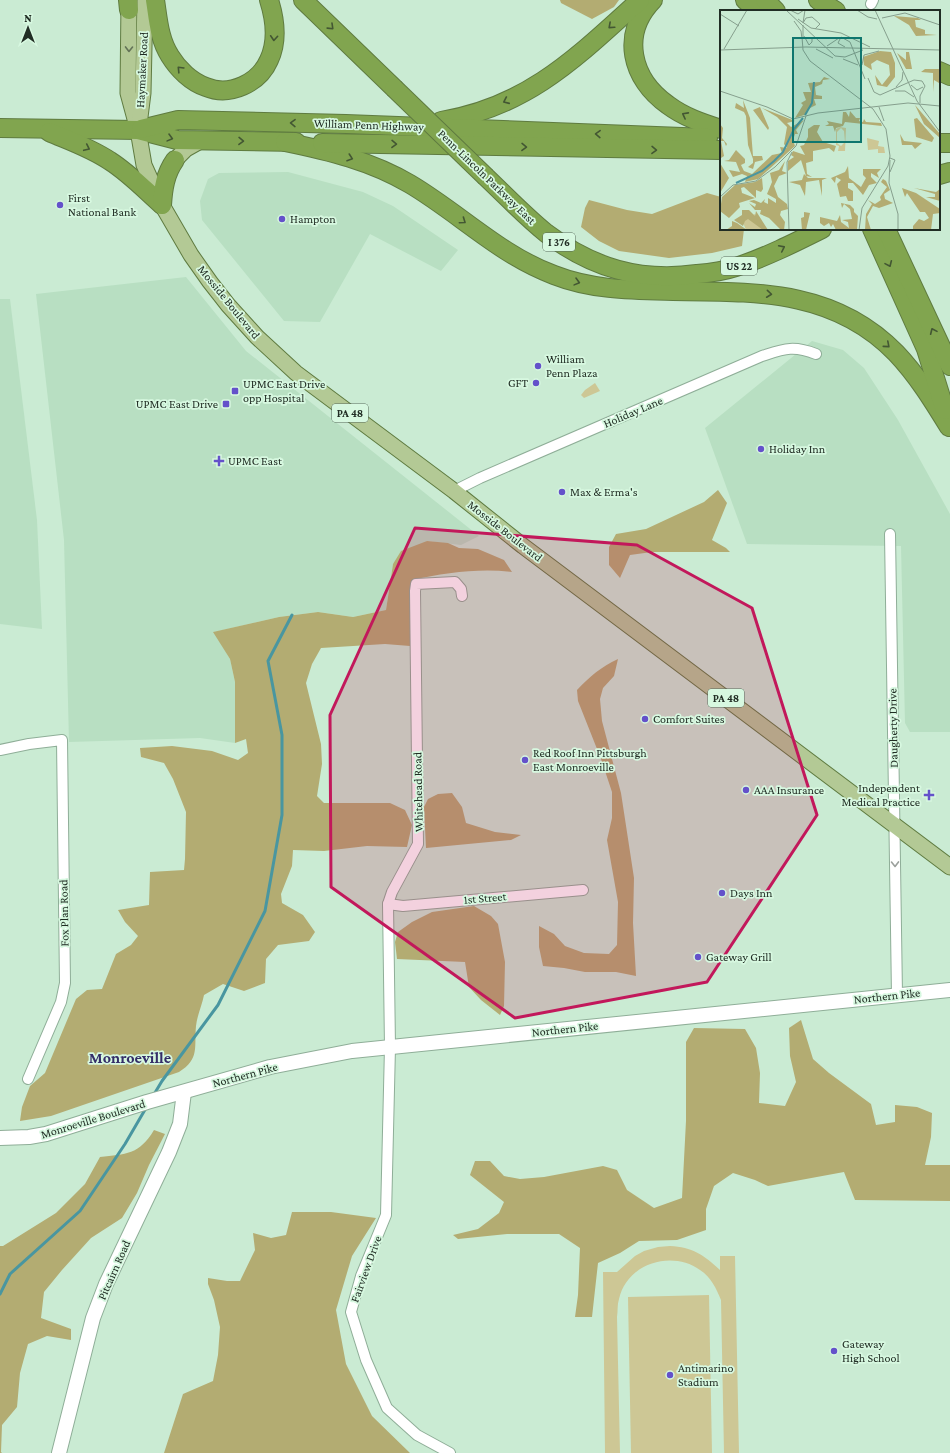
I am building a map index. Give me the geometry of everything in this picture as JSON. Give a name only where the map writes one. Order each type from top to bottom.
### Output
[{"type":"highway","points":[[155,0],[162,39],[172,60],[180,70],[199,84],[206,88],[220,90],[235,89],[249,83],[261,73],[267,64],[272,52],[274,36],[273,18],[269,0]]},
{"type":"highway","name":"Penn-Lincoln Parkway East","points":[[302,0],[535,223],[569,248],[594,261],[622,271],[649,276],[687,276],[734,268],[760,258],[820,230]]},
{"type":"highway","points":[[408,126],[476,113],[531,89],[573,60],[640,0]]},
{"type":"highway","points":[[653,0],[641,15],[633,36],[633,52],[640,74],[648,87],[667,105],[696,121],[720,129]]},
{"type":"highway","points":[[745,0],[757,10]]},
{"type":"highway","points":[[765,0],[775,10]]},
{"type":"highway","points":[[818,0],[834,10]]},
{"type":"highway","points":[[940,71],[950,76]]},
{"type":"highway","name":"William Penn Highway","points":[[138,130],[178,120],[408,126],[720,138]]},
{"type":"highway","name":"William Penn Highway","points":[[0,128],[138,130],[177,140],[720,150]]},
{"type":"highway","points":[[38,128],[88,148],[112,162],[162,205]]},
{"type":"highway","points":[[285,142],[342,155],[397,177],[422,192],[511,254],[540,269],[565,279],[590,286],[616,289],[730,291],[774,294],[800,299],[823,307],[860,325],[884,342],[905,363],[950,428]]},
{"type":"highway","points":[[162,205],[165,182],[175,160]]},
{"type":"highway","points":[[940,175],[950,172]]},
{"type":"highway","points":[[872,230],[926,349],[950,428]]},
{"type":"highway","points":[[886,230],[950,366]]},
{"type":"highway","points":[[649,276],[730,291]]},
{"type":"main road","name":"Haymaker Road","points":[[138,130],[143,93],[145,0]]},
{"type":"main road","name":"Haymaker Road","points":[[129,3],[128,93],[138,130]]},
{"type":"main road","name":"Mosside Boulevard","points":[[138,130],[144,165],[162,205],[191,255],[228,305],[257,337],[296,373],[454,491],[523,546],[950,867]]},
{"type":"main road","points":[[175,160],[186,149],[202,140]]},
{"type":"main road","name":"Northern Pike","points":[[184,1092],[270,1067],[352,1051],[950,990]]},
{"type":"main road","name":"Monroeville Boulevard","points":[[0,1138],[29,1137],[46,1134],[184,1092]]},
{"type":"main road","name":"Pitcairn Road","points":[[58,1453],[93,1318],[106,1284],[169,1152],[180,1124],[184,1092]]},
{"type":"street","name":"Holiday Lane","points":[[454,491],[480,478],[762,356],[793,348],[802,349],[816,354]]},
{"type":"street","name":"Daugherty Drive","points":[[890,534],[897,995]]},
{"type":"street","name":"Whitehead Road","points":[[390,1047],[388,904],[392,892],[418,844],[416,584],[456,582],[462,589],[462,596]]},
{"type":"street","name":"Fox Plan Road","points":[[0,750],[29,744],[62,740],[65,983],[60,1002],[28,1079]]},
{"type":"street","name":"1st Street","points":[[388,904],[403,906],[583,890]]},
{"type":"street","name":"Fairview Drive","points":[[390,1047],[386,1215],[361,1276],[351,1312],[366,1360],[387,1408],[417,1435],[450,1453]]},
{"type":"highlighted area","points":[[415,528],[637,545],[752,608],[817,815],[707,982],[515,1018],[331,887],[330,715]]},
{"type":"shaded area","points":[[560,0],[619,0],[614,7],[592,19],[561,3]]},
{"type":"shaded area","points":[[288,172],[363,192],[393,206],[458,250],[441,271],[370,234],[320,322],[284,321],[202,220],[200,201],[208,179],[219,173]]},
{"type":"shaded area","points":[[707,193],[720,197],[720,230],[744,230],[742,246],[712,253],[669,258],[619,251],[599,241],[581,227],[585,208],[589,200],[627,210],[652,214]]},
{"type":"shaded area","name":"UPMC East","points":[[186,277],[246,351],[479,536],[461,545],[427,541],[393,564],[386,610],[353,617],[318,612],[279,617],[214,632],[230,659],[235,682],[235,743],[200,738],[69,742],[64,540],[36,294]]},
{"type":"shaded area","points":[[0,299],[10,299],[37,520],[42,629],[0,624]]},
{"type":"shaded area","points":[[812,341],[843,350],[864,368],[898,420],[950,514],[950,732],[910,732],[905,723],[901,546],[747,544],[705,428]]},
{"type":"shaded area","points":[[595,383],[600,391],[584,398],[581,395]]},
{"type":"shaded area","points":[[718,490],[727,503],[712,540],[730,552],[652,552],[630,555],[620,578],[609,565],[609,547],[616,534],[646,529],[704,502]]},
{"type":"shaded area","points":[[427,541],[448,543],[459,548],[478,549],[504,560],[512,572],[462,572],[412,580],[410,588],[410,646],[385,644],[321,648],[312,664],[306,683],[321,744],[322,764],[317,796],[324,803],[390,803],[405,810],[412,825],[407,847],[367,846],[324,851],[293,850],[292,866],[281,894],[282,903],[303,915],[315,932],[309,941],[278,945],[266,959],[265,983],[244,991],[223,984],[204,995],[196,1026],[195,1052],[186,1067],[179,1072],[51,1116],[20,1121],[22,1107],[30,1086],[45,1073],[76,999],[87,990],[102,989],[116,954],[131,945],[138,936],[125,922],[118,910],[149,905],[150,872],[184,870],[186,812],[173,779],[164,763],[141,757],[140,748],[172,746],[212,751],[238,760],[248,753],[246,739],[235,743],[235,682],[230,659],[213,632],[279,617],[318,612],[353,617],[386,610],[393,564],[401,551]]},
{"type":"shaded area","points":[[618,659],[614,676],[603,688],[600,699],[602,721],[621,793],[634,878],[633,923],[636,976],[616,972],[585,972],[543,966],[539,947],[539,926],[554,934],[565,946],[584,953],[609,954],[617,945],[618,902],[607,840],[612,818],[612,792],[601,759],[578,701],[577,690],[596,672]]},
{"type":"shaded area","points":[[452,793],[462,807],[466,823],[495,832],[521,835],[511,840],[426,848],[424,807],[428,799],[438,794]]},
{"type":"shaded area","points":[[474,906],[491,916],[498,924],[505,962],[504,1006],[500,1015],[481,1000],[469,987],[465,962],[397,959],[395,942],[398,932],[412,922],[432,912]]},
{"type":"shaded area","points":[[801,1020],[813,1059],[829,1073],[871,1104],[876,1125],[895,1122],[895,1105],[917,1107],[932,1113],[931,1137],[925,1165],[950,1165],[950,1201],[855,1200],[844,1172],[768,1186],[733,1173],[714,1186],[706,1209],[706,1230],[677,1240],[639,1241],[620,1253],[598,1263],[592,1317],[575,1317],[578,1295],[580,1248],[559,1234],[507,1234],[458,1239],[453,1235],[478,1229],[499,1213],[504,1202],[470,1175],[475,1161],[490,1161],[504,1176],[520,1179],[544,1177],[603,1166],[617,1170],[627,1190],[654,1208],[682,1198],[686,1121],[686,1042],[694,1028],[745,1029],[756,1048],[760,1073],[759,1103],[785,1106],[796,1082],[790,1056],[789,1028]]},
{"type":"shaded area","points":[[154,1130],[165,1134],[137,1193],[122,1218],[91,1238],[44,1292],[41,1318],[71,1329],[71,1340],[47,1336],[28,1344],[20,1373],[17,1407],[2,1425],[2,1453],[0,1453],[0,1246],[3,1246],[56,1213],[85,1184],[100,1157],[125,1154],[137,1149]]},
{"type":"shaded area","points":[[292,1212],[331,1212],[376,1218],[352,1256],[336,1310],[346,1364],[372,1416],[410,1453],[164,1453],[183,1394],[213,1381],[218,1355],[220,1327],[214,1300],[208,1284],[208,1278],[227,1281],[240,1281],[255,1250],[253,1233],[271,1238],[286,1235]]},
{"type":"shaded area","points":[[670,1246],[691,1250],[709,1260],[720,1270],[720,1256],[735,1256],[739,1453],[724,1453],[721,1300],[710,1279],[700,1270],[689,1264],[677,1261],[664,1261],[641,1269],[631,1276],[619,1299],[617,1317],[620,1453],[605,1453],[603,1272],[617,1272],[635,1256],[644,1251],[658,1247]]},
{"type":"shaded area","name":"Antimarino Stadium","points":[[709,1295],[712,1453],[631,1453],[628,1297]]},
{"type":"waterway","points":[[153,1096],[162,1081],[218,1005],[265,911],[282,815],[282,735],[268,661],[292,615]]},
{"type":"waterway","points":[[0,1294],[10,1274],[80,1211],[125,1144],[146,1108]]},
{"type":"place","name":"First National Bank","points":[[60,205]]},
{"type":"place","name":"Hampton","points":[[282,219]]},
{"type":"place","name":"William Penn Plaza","points":[[538,366]]},
{"type":"place","name":"GFT","points":[[536,383]]},
{"type":"place","name":"UPMC East Drive opp Hospital","points":[[235,391]]},
{"type":"place","name":"UPMC East Drive","points":[[226,404]]},
{"type":"place","name":"Holiday Inn","points":[[761,449]]},
{"type":"place","name":"UPMC East","points":[[219,461]]},
{"type":"place","name":"Max & Erma's","points":[[562,492]]},
{"type":"place","name":"Comfort Suites","points":[[645,719]]},
{"type":"place","name":"Red Roof Inn Pittsburgh East Monroeville","points":[[525,760]]},
{"type":"place","name":"AAA Insurance","points":[[746,790]]},
{"type":"place","name":"Independent Medical Practice","points":[[929,795]]},
{"type":"place","name":"Days Inn","points":[[722,893]]},
{"type":"place","name":"Gateway Grill","points":[[698,957]]},
{"type":"place","name":"Gateway High School","points":[[834,1351]]},
{"type":"place","name":"Antimarino Stadium","points":[[670,1375]]},
{"type":"district","name":"Monroeville","points":[[130,1057]]}]
